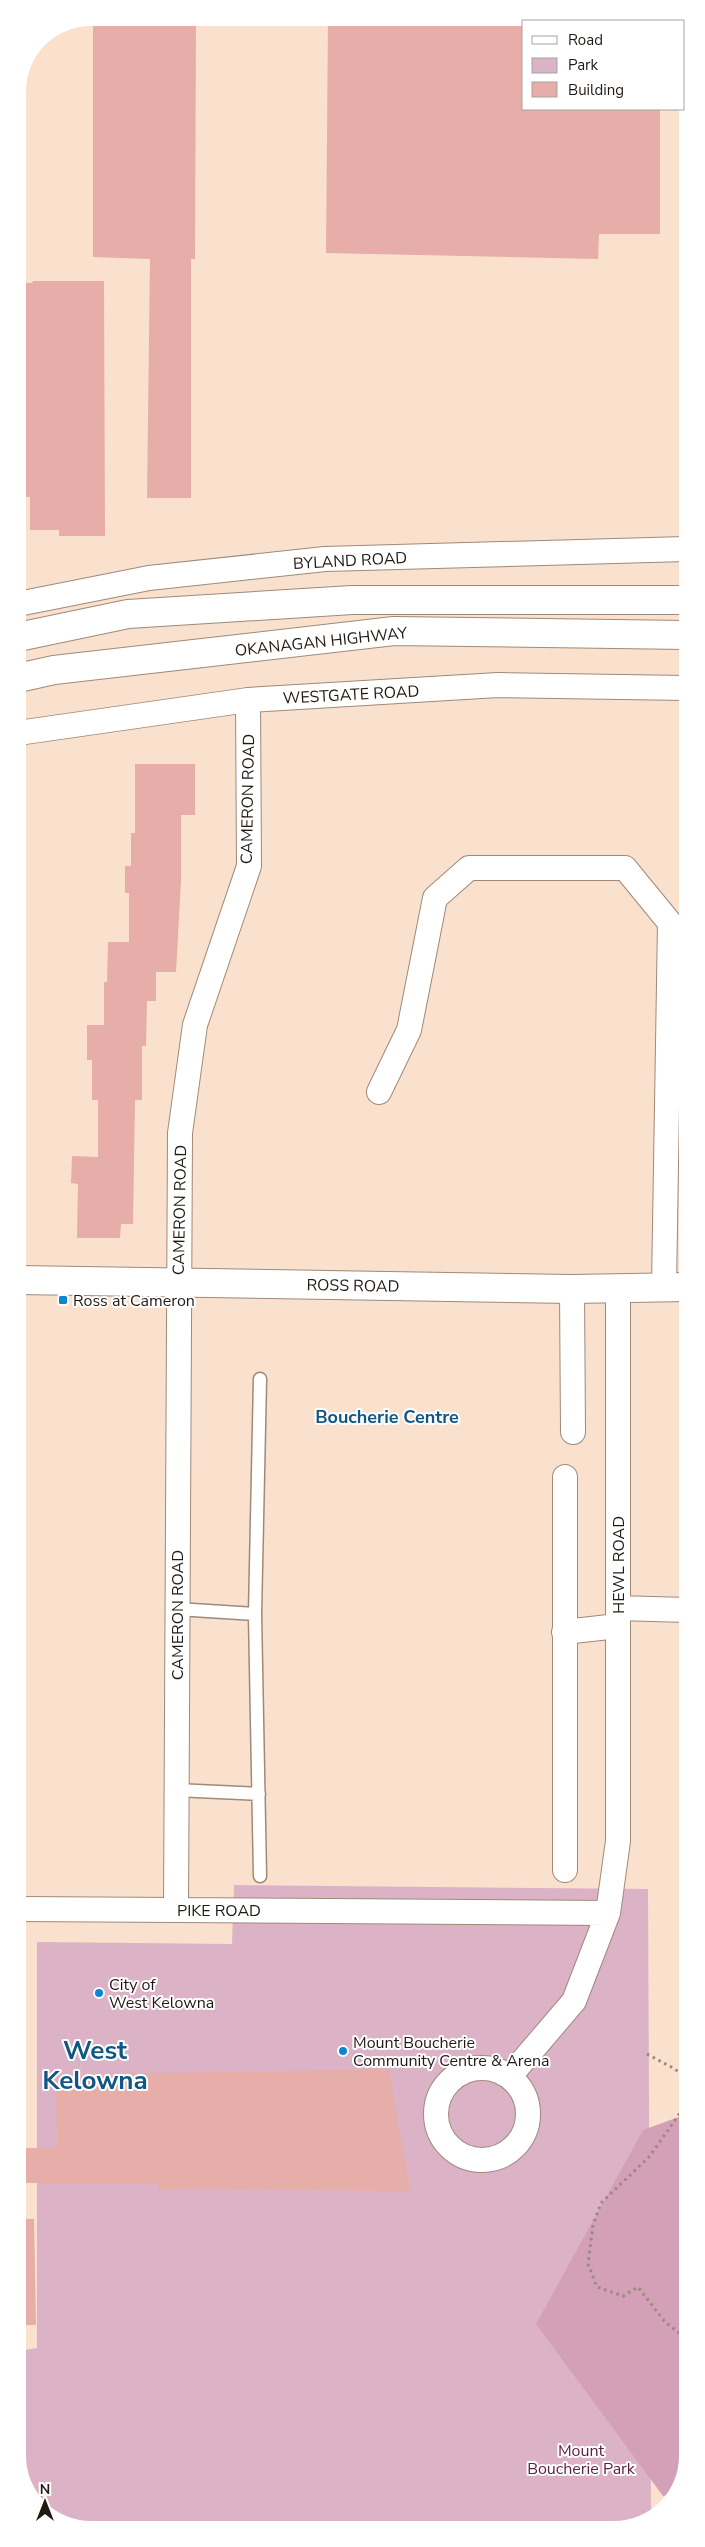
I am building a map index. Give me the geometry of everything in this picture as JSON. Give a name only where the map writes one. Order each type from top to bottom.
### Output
[{"type":"main road","name":"OKANAGAN HIGHWAY","points":[[26,635],[128,614],[352,600],[679,600]]},
{"type":"main road","name":"OKANAGAN HIGHWAY","points":[[26,676],[54,670],[394,631],[679,635]]},
{"type":"main road","name":"ROSS ROAD","points":[[26,1280],[572,1289],[675,1287]]},
{"type":"street","name":"BYLAND ROAD","points":[[26,602],[149,578],[325,559],[679,550]]},
{"type":"street","name":"WESTGATE ROAD","points":[[26,733],[248,700],[498,685],[679,688]]},
{"type":"street","name":"CAMERON ROAD","points":[[176,1910],[180,1133],[195,1025],[249,866],[248,700]]},
{"type":"street","points":[[379,1092],[409,1030],[435,898],[469,868],[625,868],[670,923],[675,1287]]},
{"type":"street","points":[[572,1289],[573,1432]]},
{"type":"street","name":"HEWL ROAD","points":[[510,2076],[574,2001],[608,1913],[618,1841],[618,1289]]},
{"type":"street","points":[[565,1477],[565,1870]]},
{"type":"street","points":[[564,1632],[618,1617],[679,1611]]},
{"type":"street","name":"PIKE ROAD","points":[[26,1909],[608,1913]]},
{"type":"lane","points":[[260,1379],[255,1614],[260,1876]]},
{"type":"lane","points":[[177,1609],[255,1614]]},
{"type":"lane","points":[[176,1790],[259,1794]]},
{"type":"path","points":[[647,2054],[679,2073]]},
{"type":"path","points":[[679,2115],[649,2157],[601,2203],[593,2226],[588,2264],[598,2287],[622,2296],[638,2288],[665,2322],[679,2332]]},
{"type":"green space","name":"Mount Boucherie Community Centre & Arena","points":[[234,1885],[648,1889],[651,2509],[638,2516],[614,2521],[87,2521],[75,2519],[59,2512],[48,2505],[40,2495],[31,2480],[26,2456],[26,2350],[37,2348],[37,1942],[232,1944]]},
{"type":"shaded area","points":[[679,2117],[679,2456],[672,2484],[663,2496],[536,2324],[643,2130]]},
{"type":"building","points":[[93,26],[196,26],[195,259],[191,259],[191,498],[147,498],[150,259],[93,257]]},
{"type":"building","points":[[328,26],[522,26],[522,110],[660,110],[660,234],[599,234],[598,259],[326,253]]},
{"type":"building","points":[[33,281],[104,281],[105,536],[59,536],[59,530],[30,530],[30,497],[26,497],[26,283],[32,283]]},
{"type":"building","points":[[135,764],[195,764],[195,815],[181,815],[181,881],[176,972],[156,972],[156,1001],[147,1001],[146,1046],[142,1046],[142,1100],[135,1100],[133,1224],[121,1224],[120,1238],[77,1238],[78,1184],[71,1183],[72,1156],[98,1157],[98,1100],[92,1100],[92,1060],[87,1060],[87,1025],[104,1025],[104,982],[107,982],[108,942],[129,942],[129,893],[125,893],[125,866],[131,866],[131,833],[135,833]]},
{"type":"building","points":[[389,2069],[410,2191],[158,2189],[158,2183],[26,2183],[26,2148],[57,2148],[56,2075]]},
{"type":"building","points":[[26,2219],[34,2219],[36,2325],[26,2325]]},
{"type":"place","name":"Ross at Cameron","points":[[63,1300]]},
{"type":"place","name":"City of West Kelowna","points":[[99,1993]]},
{"type":"place","name":"Mount Boucherie Community Centre & Arena","points":[[343,2051]]},
{"type":"district","name":"Boucherie Centre","points":[[387,1417]]},
{"type":"district","name":"West Kelowna","points":[[95,2065]]},
{"type":"park label","name":"Mount Boucherie Park","points":[[581,2459]]}]
